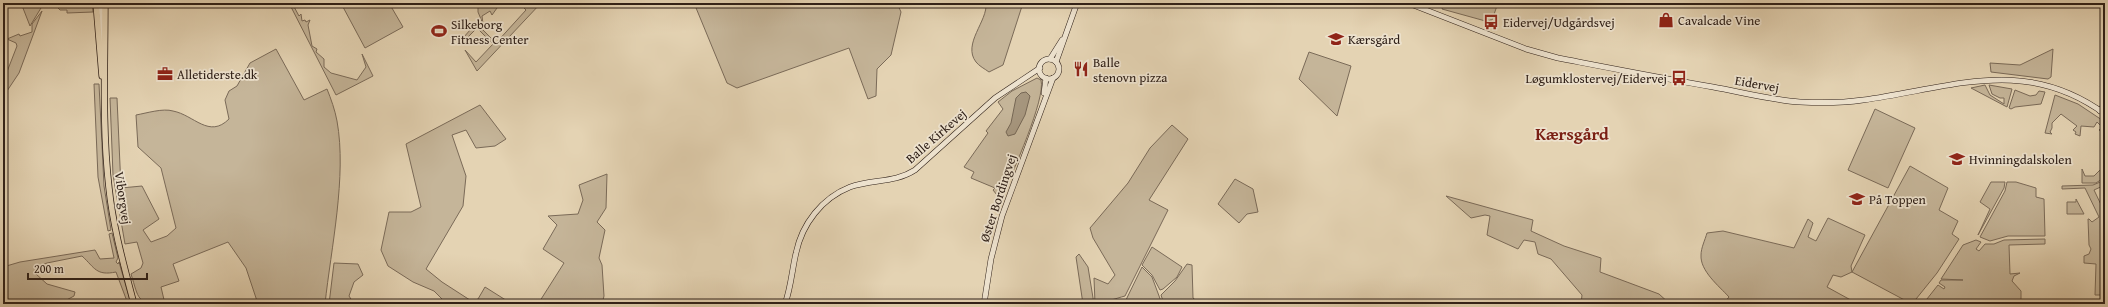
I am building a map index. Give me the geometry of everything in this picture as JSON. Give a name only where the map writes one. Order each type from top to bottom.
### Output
[{"type":"main road","name":"Viborgvej","points":[[96,3],[99,57],[104,94]]},
{"type":"main road","name":"Viborgvej","points":[[105,3],[104,94],[109,190],[116,231],[134,304]]},
{"type":"street","points":[[100,3],[102,41],[105,49]]},
{"type":"street","points":[[1068,31],[1050,59],[1043,61],[1040,68],[1044,76],[1053,78],[1059,71],[1056,62],[1068,31],[1077,3]]},
{"type":"street","name":"Eidervej","points":[[1408,3],[1526,49],[1558,58],[1777,99],[1821,103],[1852,102],[1967,81],[2009,79],[2052,87],[2074,96],[2105,114]]},
{"type":"street","points":[[1050,59],[1056,62]]},
{"type":"street","name":"Balle Kirkevej","points":[[785,304],[799,239],[811,217],[827,200],[850,187],[900,178],[915,170],[995,98],[1040,68]]},
{"type":"street","name":"Balle Kirkevej","points":[[1024,78],[1044,76]]},
{"type":"street","name":"Øster Bordingvej","points":[[1043,100],[1044,76]]},
{"type":"street","name":"Øster Bordingvej","points":[[984,304],[991,258],[1000,223],[1043,100],[1053,78]]},
{"type":"street","points":[[2100,111],[2105,103]]},
{"type":"shaded area","points":[[21,3],[44,3],[30,26]]},
{"type":"shaded area","points":[[53,3],[92,3],[93,12],[67,13],[67,10],[60,10]]},
{"type":"shaded area","points":[[289,3],[292,3],[299,16],[301,14],[302,21],[305,20],[306,22],[310,20],[308,25],[312,46],[317,49],[316,52],[324,59],[324,67],[331,73],[357,80],[366,67],[362,54],[373,76],[336,95]]},
{"type":"shaded area","points":[[361,3],[389,3],[403,27],[365,48],[343,7],[346,4],[349,7],[354,4],[357,6]]},
{"type":"shaded area","points":[[485,3],[502,3],[496,5],[497,8],[492,15],[490,11],[482,16],[483,24],[478,12],[478,6]]},
{"type":"shaded area","points":[[519,3],[541,3],[477,71],[465,50],[476,62],[493,44],[477,28],[465,40],[463,38],[471,29],[480,24],[482,25],[480,27],[496,43],[526,10]]},
{"type":"shaded area","points":[[694,3],[897,3],[901,12],[891,55],[877,69],[876,96],[868,99],[849,48],[737,88],[727,83]]},
{"type":"shaded area","points":[[986,3],[1023,3],[1003,65],[989,72],[976,62],[972,55],[974,40],[986,10]]},
{"type":"shaded area","points":[[1444,3],[1498,3],[1492,20],[1489,22],[1442,9]]},
{"type":"shaded area","points":[[42,11],[19,73],[3,97],[3,82],[17,46],[16,43],[7,39],[19,34],[20,36],[32,32],[32,24]]},
{"type":"shaded area","points":[[276,49],[304,100],[327,89],[337,121],[340,142],[339,188],[325,304],[258,304],[246,268],[228,242],[173,264],[179,281],[161,287],[165,304],[149,303],[144,301],[138,294],[131,274],[141,268],[143,263],[137,242],[125,244],[113,175],[110,98],[117,98],[121,188],[142,186],[159,219],[143,230],[151,242],[167,236],[176,228],[161,168],[138,147],[136,115],[169,110],[181,113],[201,124],[208,126],[215,127],[222,125],[229,119],[225,100],[229,91],[237,86],[250,63]]},
{"type":"shaded area","points":[[2053,49],[2051,77],[2048,79],[1991,72],[1990,63],[2020,65]]},
{"type":"shaded area","points":[[1309,52],[1351,66],[1337,116],[1299,79]]},
{"type":"shaded area","points":[[1037,78],[1041,80],[1041,89],[1034,119],[1003,195],[997,195],[993,190],[995,188],[971,178],[974,172],[964,167],[988,133],[986,131],[1003,109],[998,102],[1012,91]]},
{"type":"shaded area","points":[[94,84],[99,84],[104,186],[111,230],[108,231],[98,177]]},
{"type":"shaded area","points":[[1985,85],[1990,95],[2004,104],[2004,98],[2000,98],[1992,94],[1989,85],[2012,89],[2007,107],[1971,88]]},
{"type":"shaded area","points":[[2015,90],[2030,96],[2036,95],[2039,91],[2045,92],[2041,104],[2015,107],[2011,109],[2009,108]]},
{"type":"shaded area","points":[[1026,92],[1030,96],[1025,115],[1015,134],[1008,136],[1006,132],[1011,123],[1016,98],[1021,93]]},
{"type":"shaded area","points":[[2055,95],[2078,104],[2105,122],[2105,135],[2099,130],[2102,127],[2097,122],[2094,127],[2081,126],[2080,136],[2075,134],[2076,132],[2073,130],[2077,126],[2061,114],[2052,123],[2050,132],[2052,134],[2045,133]]},
{"type":"shaded area","points":[[480,105],[506,139],[495,146],[476,148],[466,130],[452,135],[466,176],[463,206],[426,269],[442,282],[473,302],[478,299],[485,287],[512,304],[447,304],[434,291],[413,282],[388,266],[381,250],[389,212],[411,212],[421,207],[406,144]]},
{"type":"shaded area","points":[[1875,109],[1915,128],[1888,188],[1848,170]]},
{"type":"shaded area","points":[[1172,125],[1188,139],[1149,200],[1168,210],[1125,296],[1105,302],[1095,303],[1094,278],[1108,284],[1115,275],[1093,238],[1090,228],[1128,183],[1150,148]]},
{"type":"shaded area","points":[[2105,165],[2105,177],[2096,183],[2082,183],[2082,169],[2085,176],[2094,176]]},
{"type":"shaded area","points":[[1910,166],[1948,188],[1939,210],[1958,221],[1952,234],[1959,239],[1937,273],[1912,304],[1852,272]]},
{"type":"shaded area","points":[[607,174],[606,208],[597,222],[605,230],[599,258],[602,265],[604,296],[602,304],[538,304],[564,263],[543,249],[557,225],[548,216],[578,214],[583,200],[579,185]]},
{"type":"shaded area","points":[[1235,179],[1253,189],[1258,212],[1247,214],[1239,223],[1218,204]]},
{"type":"shaded area","points":[[2105,180],[2105,185],[2094,190],[2105,213],[2105,295],[2095,295],[2096,264],[2084,263],[2084,256],[2089,254],[2091,249],[2089,245],[2088,219],[2092,222],[2099,217],[2085,188],[2062,189],[2062,186],[2093,185]]},
{"type":"shaded area","points":[[1991,182],[2005,182],[2004,188],[1978,235],[1990,209],[1980,202]]},
{"type":"shaded area","points":[[2007,182],[2016,182],[2036,188],[2036,197],[2044,199],[2045,236],[2008,236],[1990,241],[1980,237],[2005,191]]},
{"type":"shaded area","points":[[1446,196],[1533,220],[1531,231],[1564,246],[1601,258],[1600,272],[1659,294],[1670,304],[1581,304],[1582,295],[1551,259],[1538,254],[1535,242],[1524,240],[1518,249],[1487,235],[1490,216],[1485,215],[1471,218]]},
{"type":"shaded area","points":[[2076,199],[2084,214],[2067,214],[2067,202],[2076,202]]},
{"type":"shaded area","points":[[1828,218],[1865,235],[1851,266],[1852,272],[1841,277],[1833,275],[1827,287],[1858,304],[1723,304],[1729,297],[1715,283],[1707,272],[1702,261],[1701,252],[1707,233],[1723,231],[1794,248],[1808,219],[1813,223],[1808,237],[1816,241]]},
{"type":"shaded area","points":[[112,233],[118,258],[116,262],[118,264],[119,262],[131,304],[128,304],[116,272],[100,272],[82,256],[47,263],[40,266],[36,274],[47,284],[75,292],[74,296],[59,304],[3,304],[3,267],[20,262],[95,250],[100,259],[114,258],[109,234]]},
{"type":"shaded area","points":[[2045,239],[2045,244],[2009,245],[2010,274],[2020,273],[2014,276],[2012,281],[2021,291],[2021,304],[1923,304],[1938,285],[1944,289],[1945,287],[1939,283],[1941,280],[1963,280],[1941,279],[1963,245],[1976,240],[1981,242],[1976,249],[1979,251],[1985,244],[1994,244],[2004,240]]},
{"type":"shaded area","points":[[1152,247],[1182,267],[1177,277],[1160,290],[1152,275],[1142,265]]},
{"type":"shaded area","points":[[1079,254],[1088,267],[1094,304],[1083,304],[1076,257]]},
{"type":"shaded area","points":[[334,263],[358,264],[363,275],[354,282],[349,296],[354,304],[329,304]]},
{"type":"shaded area","points":[[1187,264],[1192,265],[1193,298],[1200,304],[1164,304],[1161,295],[1175,281]]},
{"type":"shaded area","points":[[1142,267],[1152,277],[1162,304],[1124,304]]},
{"type":"place","name":"Cavalcade Vine","points":[[1666,20]]},
{"type":"place","name":"Eidervej/Udgårdsvej","points":[[1491,22]]},
{"type":"place","name":"Silkeborg Fitness Center","points":[[439,31]]},
{"type":"place","name":"Kærsgård","points":[[1336,39]]},
{"type":"place","name":"Balle stenovn pizza","points":[[1081,69]]},
{"type":"place","name":"Alletiderste.dk","points":[[165,74]]},
{"type":"place","name":"Løgumklostervej/Eidervej","points":[[1679,78]]},
{"type":"place","name":"Hvinningdalskolen","points":[[1957,159]]},
{"type":"place","name":"På Toppen","points":[[1857,199]]},
{"type":"district","name":"Kærsgård","points":[[1572,133]]}]
